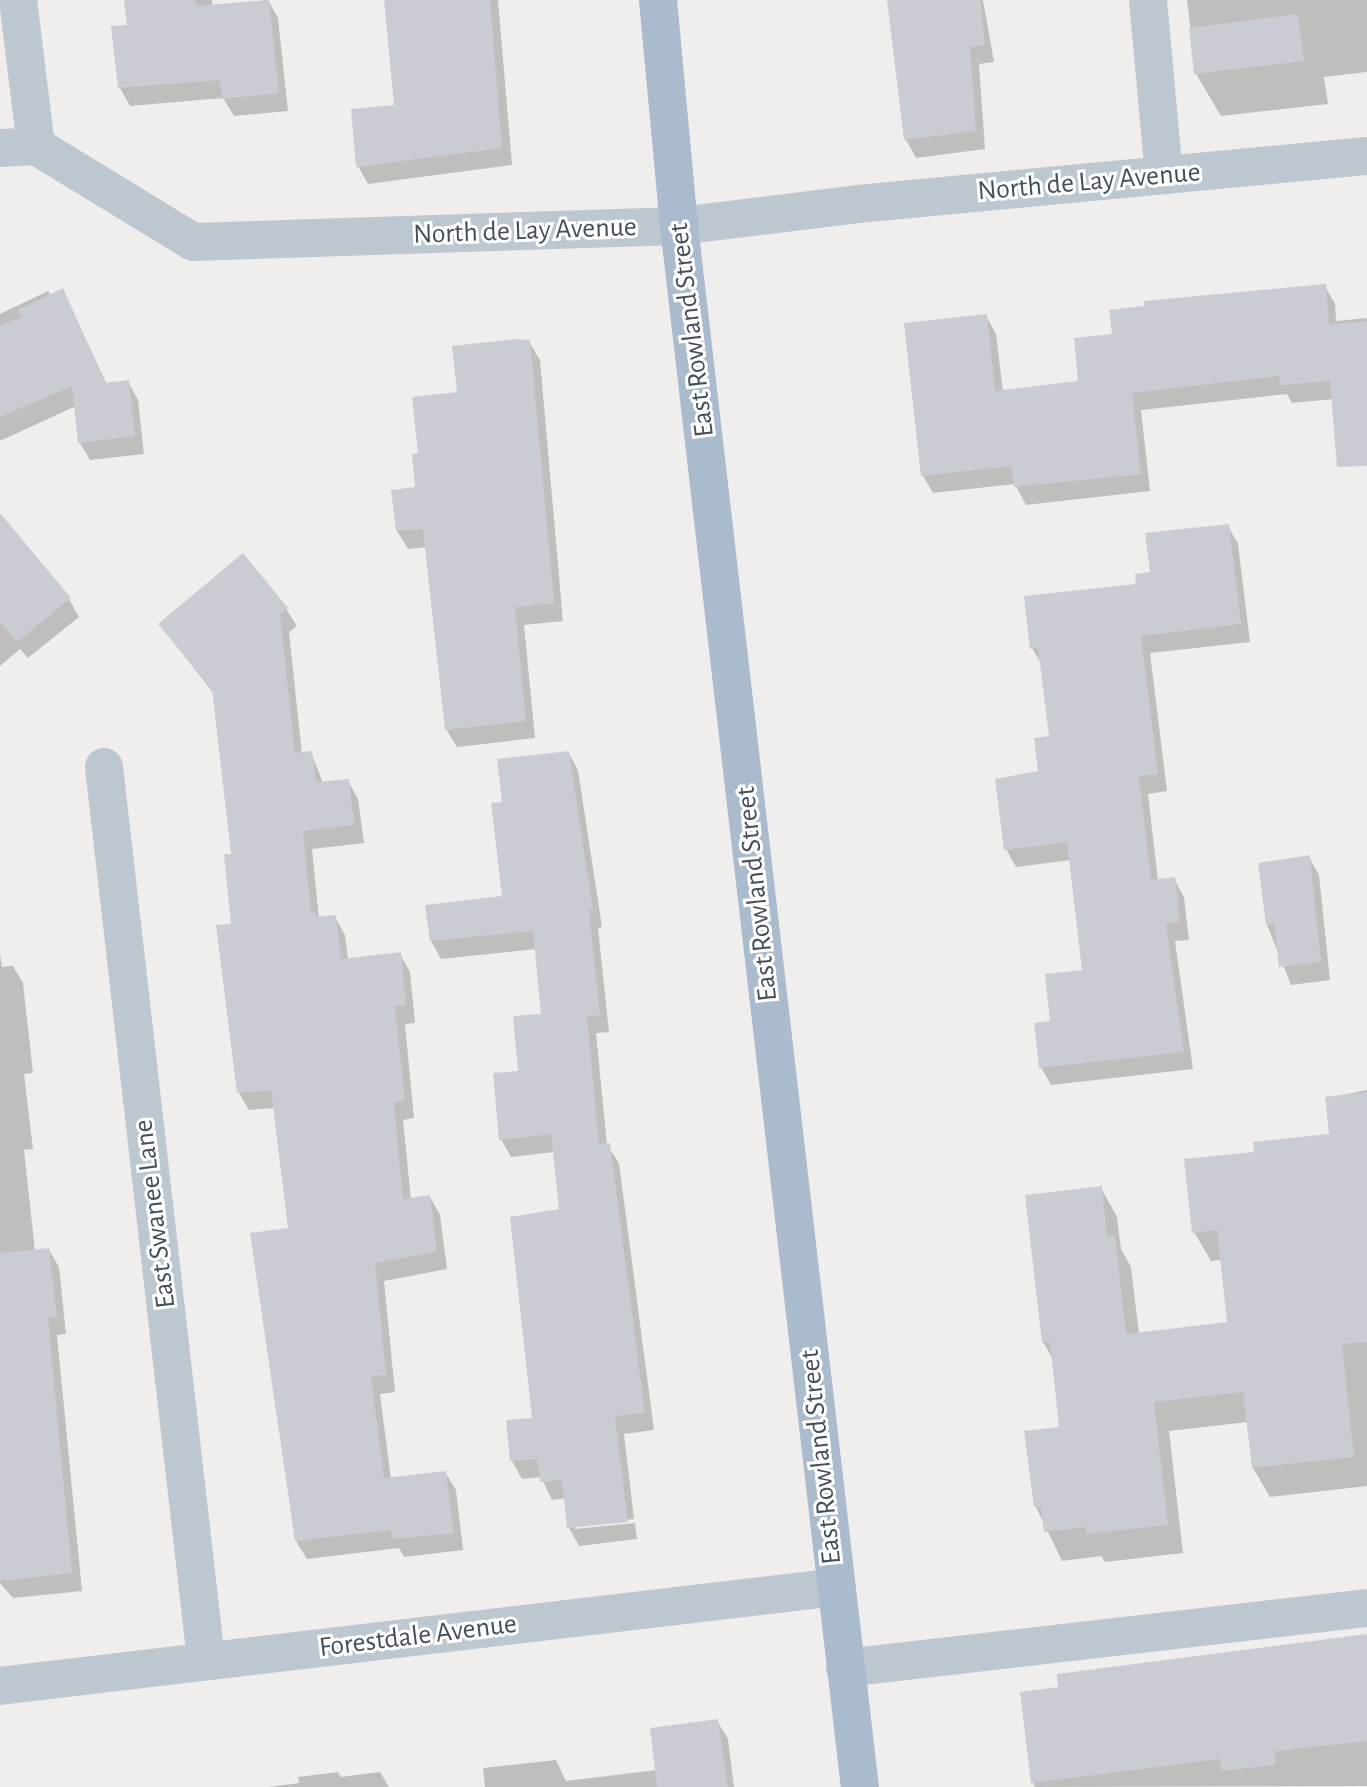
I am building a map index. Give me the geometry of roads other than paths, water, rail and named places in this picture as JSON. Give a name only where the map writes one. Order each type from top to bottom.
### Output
[{"type":"main road","name":"East Rowland Street","points":[[658,0],[679,226],[860,1787]]},
{"type":"street","points":[[18,0],[18,147]]},
{"type":"street","points":[[1148,0],[1164,175]]},
{"type":"street","name":"North de Lay Avenue","points":[[18,147],[193,243],[679,226],[1367,156]]},
{"type":"street","name":"East Swanee Lane","points":[[104,767],[206,1660]]},
{"type":"street","name":"Forestdale Avenue","points":[[0,1686],[835,1587]]},
{"type":"street","points":[[845,1668],[1367,1608]]}]
